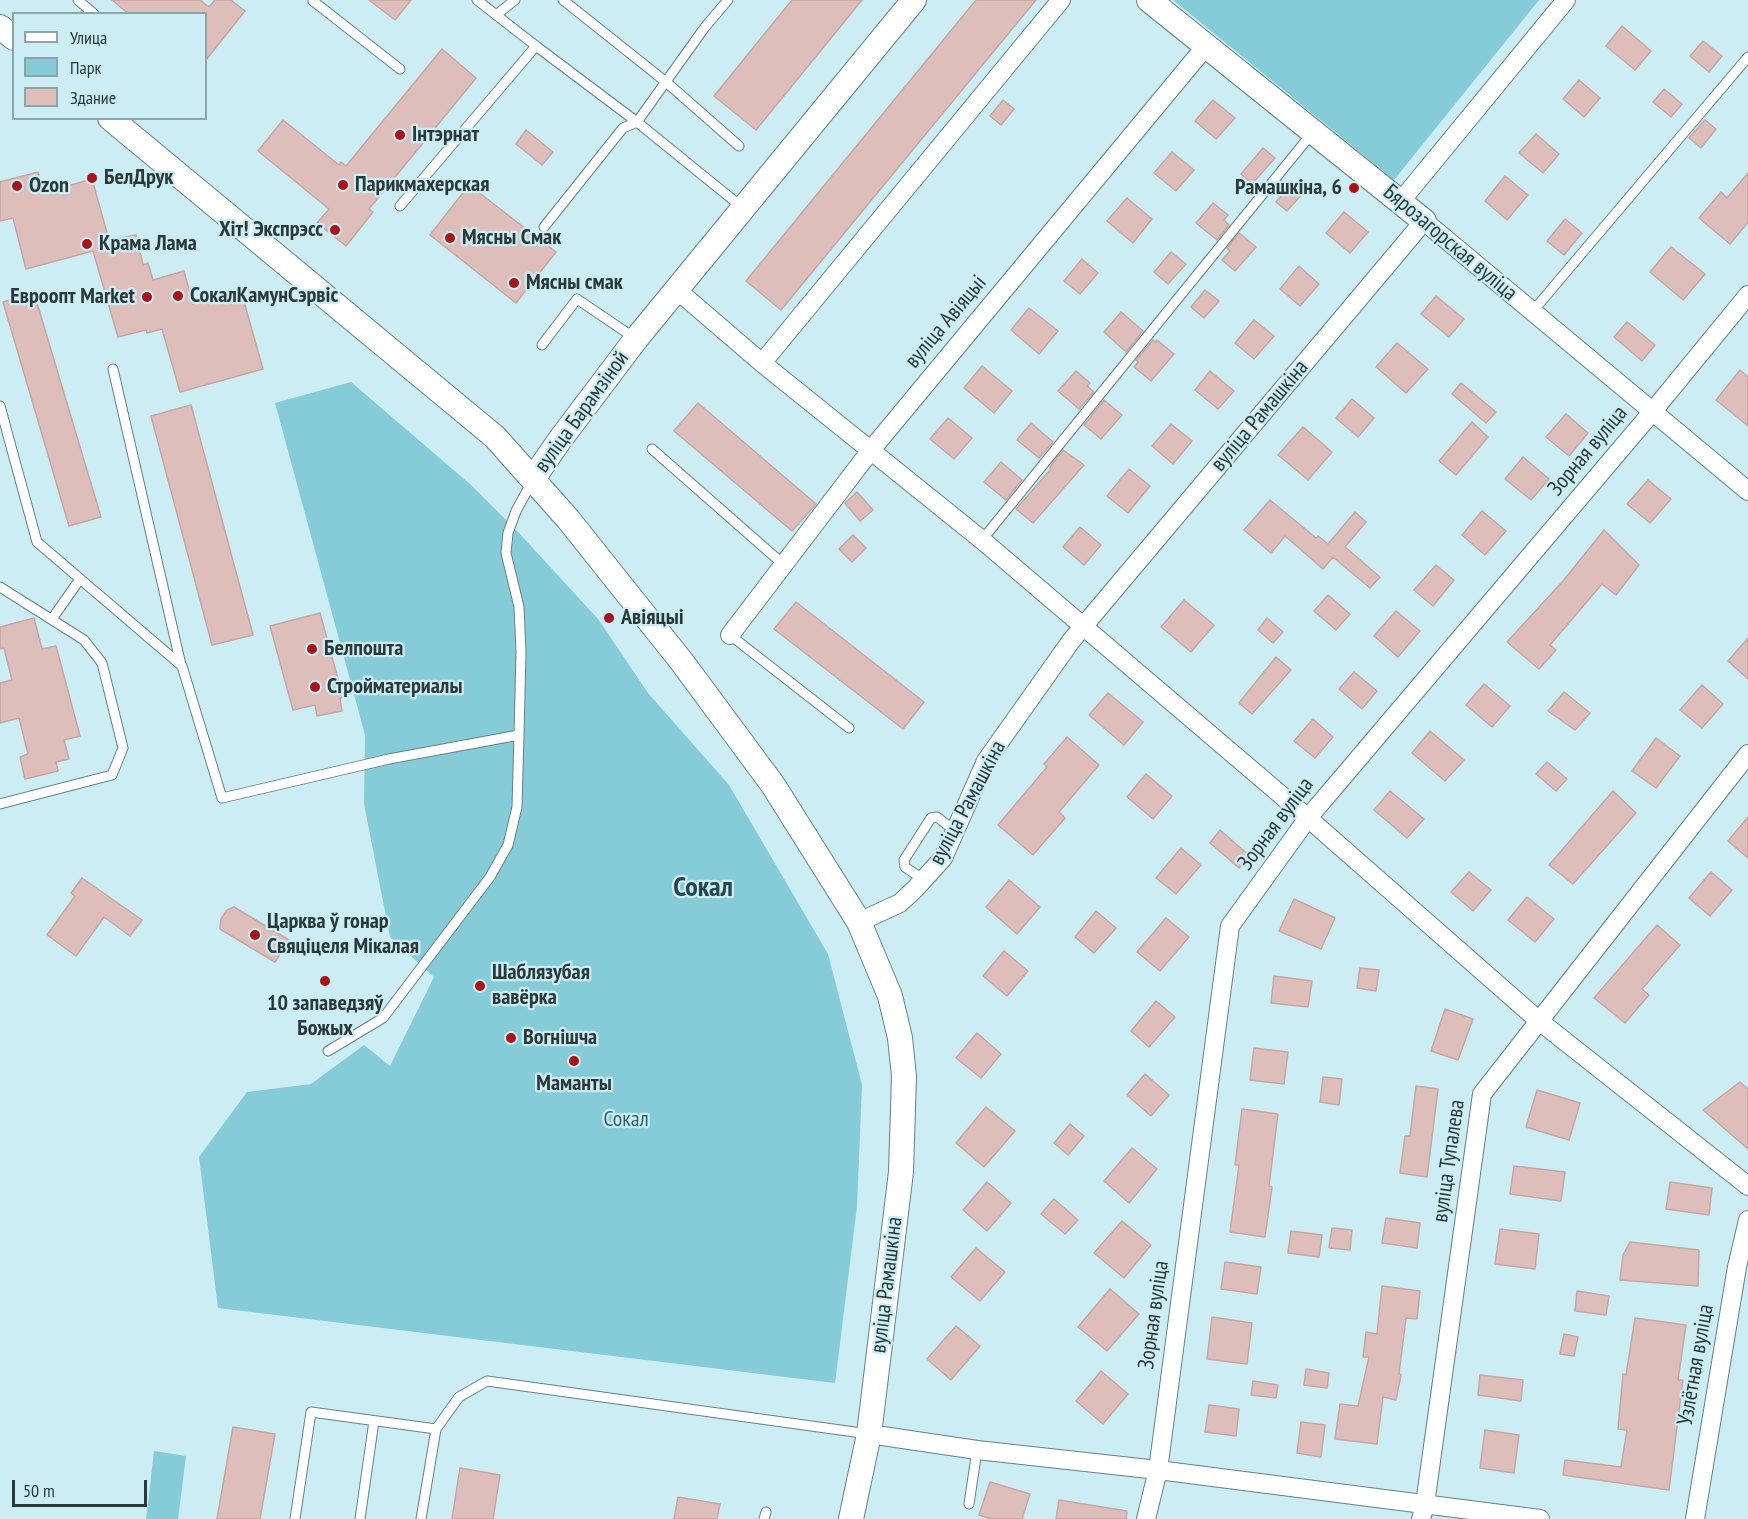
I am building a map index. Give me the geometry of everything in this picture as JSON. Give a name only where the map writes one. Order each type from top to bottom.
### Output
[{"type":"street","name":"вуліца Барамзіной","points":[[112,120],[445,394],[495,437],[533,478],[636,339],[914,0]]},
{"type":"street","points":[[762,363],[1061,0]]},
{"type":"street","name":"Бярозагорская вуліца","points":[[1149,0],[1401,201],[1748,491]]},
{"type":"street","points":[[1401,201],[1566,0]]},
{"type":"street","points":[[0,27],[12,36]]},
{"type":"street","name":"вуліца Авіяцыі","points":[[730,635],[871,450],[1206,46]]},
{"type":"street","name":"вуліца Рамашкіна","points":[[851,1519],[869,1434],[901,1172],[904,1076],[900,1038],[890,996],[859,922],[900,903],[943,858],[986,761],[1071,641],[1424,221]]},
{"type":"street","points":[[677,290],[762,363],[982,540],[1084,626],[1308,818],[1538,1020],[1748,1186]]},
{"type":"street","name":"Зорная вуліца","points":[[1146,1519],[1158,1470],[1230,926],[1308,818],[1653,411],[1748,295]]},
{"type":"street","points":[[533,478],[632,598],[766,776],[859,922]]},
{"type":"street","name":"вуліца Тупалева","points":[[1423,1511],[1482,1094],[1748,754]]},
{"type":"street","name":"Узлётная вуліца","points":[[1695,1519],[1737,1267],[1748,1220]]},
{"type":"street","points":[[869,1434],[977,1450],[1158,1470],[1423,1511],[1540,1519]]},
{"type":"lane","points":[[78,0],[92,12]]},
{"type":"lane","points":[[315,0],[314,2],[400,69]]},
{"type":"lane","points":[[477,0],[637,122],[743,208]]},
{"type":"lane","points":[[496,15],[515,0]]},
{"type":"lane","points":[[563,0],[666,82],[739,146]]},
{"type":"lane","points":[[544,227],[623,128],[637,122],[705,27],[728,0]]},
{"type":"lane","points":[[400,206],[536,46]]},
{"type":"lane","points":[[1533,311],[1748,57]]},
{"type":"lane","points":[[982,540],[1312,132]]},
{"type":"lane","points":[[542,345],[578,299],[636,339]]},
{"type":"lane","points":[[113,369],[182,666],[222,798],[389,759],[519,735]]},
{"type":"lane","points":[[0,406],[37,542],[182,666]]},
{"type":"lane","points":[[652,449],[784,565]]},
{"type":"lane","points":[[328,1051],[383,1018],[490,877],[508,845],[517,807],[521,652],[519,607],[507,553],[508,533],[516,511],[533,478]]},
{"type":"lane","points":[[52,619],[80,579]]},
{"type":"lane","points":[[0,587],[84,640],[102,663],[123,748],[112,775],[0,804]]},
{"type":"lane","points":[[730,635],[849,728]]},
{"type":"lane","points":[[924,880],[905,867],[904,860],[931,818],[937,817],[955,831]]},
{"type":"lane","points":[[421,1519],[436,1429],[459,1397],[487,1381],[869,1434]]},
{"type":"lane","points":[[295,1519],[311,1412],[436,1429]]},
{"type":"lane","points":[[360,1519],[374,1420]]},
{"type":"lane","points":[[969,1504],[977,1450]]},
{"type":"green space","points":[[1173,0],[1539,0],[1394,180]]},
{"type":"green space","name":"Сокал","points":[[351,382],[471,485],[519,533],[598,619],[648,693],[729,785],[828,954],[862,1085],[857,1206],[835,1383],[218,1308],[199,1157],[247,1092],[311,1084],[364,1045],[390,1066],[434,977],[390,937],[364,804],[365,735],[275,403]]},
{"type":"green space","points":[[154,1451],[186,1456],[178,1519],[146,1519]]},
{"type":"building","points":[[112,0],[200,0],[209,7],[215,0],[231,0],[245,11],[207,59],[207,12],[127,12]]},
{"type":"building","points":[[369,0],[411,0],[395,20]]},
{"type":"building","points":[[792,0],[862,0],[756,130],[714,96]]},
{"type":"building","points":[[976,0],[1036,0],[781,310],[746,281]]},
{"type":"building","points":[[1622,26],[1651,51],[1635,70],[1606,46]]},
{"type":"building","points":[[1703,41],[1722,56],[1709,72],[1690,56]]},
{"type":"building","name":"Інтэрнат","points":[[442,49],[476,78],[369,209],[373,212],[346,246],[317,223],[329,209],[258,151],[283,120],[339,165],[341,162],[346,166]]},
{"type":"building","points":[[1579,80],[1600,98],[1584,117],[1563,99]]},
{"type":"building","points":[[1664,89],[1682,104],[1671,117],[1653,102]]},
{"type":"building","points":[[1003,100],[1014,109],[1001,125],[990,116]]},
{"type":"building","points":[[1213,100],[1235,118],[1216,139],[1195,121]]},
{"type":"building","points":[[1705,120],[1716,129],[1701,148],[1689,138]]},
{"type":"building","points":[[526,130],[553,152],[542,165],[516,144]]},
{"type":"building","points":[[1536,134],[1559,154],[1543,173],[1519,153]]},
{"type":"building","points":[[1263,148],[1275,158],[1252,184],[1241,174]]},
{"type":"building","points":[[1172,152],[1194,170],[1176,191],[1154,173]]},
{"type":"building","points":[[38,172],[43,193],[92,179],[109,240],[136,235],[143,265],[148,263],[153,280],[184,271],[193,304],[241,291],[263,369],[180,392],[162,329],[147,333],[146,330],[118,337],[93,251],[26,269],[13,218],[0,221],[0,182]]},
{"type":"building","points":[[1748,173],[1748,222],[1730,244],[1699,218],[1721,192],[1727,198]]},
{"type":"building","points":[[1505,176],[1528,195],[1507,220],[1485,201]]},
{"type":"building","points":[[1292,183],[1303,193],[1287,211],[1276,202]]},
{"type":"building","points":[[469,185],[556,252],[516,303],[430,235]]},
{"type":"building","points":[[1127,198],[1152,219],[1133,243],[1107,221]]},
{"type":"building","points":[[1213,203],[1228,215],[1224,220],[1229,225],[1217,240],[1196,223]]},
{"type":"building","points":[[1344,212],[1368,232],[1350,253],[1326,233]]},
{"type":"building","points":[[1565,219],[1582,233],[1564,255],[1547,241]]},
{"type":"building","points":[[1239,233],[1256,247],[1235,271],[1222,260],[1230,251],[1227,248]]},
{"type":"building","points":[[1671,247],[1705,274],[1683,300],[1650,272]]},
{"type":"building","points":[[1171,252],[1186,264],[1168,284],[1154,272]]},
{"type":"building","points":[[1082,259],[1098,273],[1080,294],[1064,281]]},
{"type":"building","points":[[1299,266],[1319,284],[1300,306],[1280,289]]},
{"type":"building","points":[[1205,290],[1219,301],[1204,318],[1191,307]]},
{"type":"building","points":[[34,293],[101,517],[69,526],[3,302]]},
{"type":"building","points":[[1436,296],[1464,319],[1449,337],[1421,314]]},
{"type":"building","points":[[1029,308],[1058,331],[1039,354],[1011,330]]},
{"type":"building","points":[[1121,312],[1143,331],[1126,352],[1104,332]]},
{"type":"building","points":[[1254,320],[1274,336],[1254,359],[1235,343]]},
{"type":"building","points":[[1627,322],[1655,345],[1642,361],[1614,337]]},
{"type":"building","points":[[1153,340],[1156,342],[1157,340],[1174,354],[1151,381],[1134,367],[1138,362],[1136,360]]},
{"type":"building","points":[[1397,343],[1428,369],[1406,393],[1376,367]]},
{"type":"building","points":[[982,366],[1012,391],[994,413],[964,388]]},
{"type":"building","points":[[1740,370],[1748,377],[1748,426],[1716,400]]},
{"type":"building","points":[[1076,371],[1090,383],[1087,386],[1094,392],[1079,409],[1058,391]]},
{"type":"building","points":[[1210,371],[1234,391],[1218,409],[1195,390]]},
{"type":"building","points":[[1461,383],[1496,412],[1486,423],[1452,394]]},
{"type":"building","points":[[1352,399],[1374,418],[1358,437],[1336,418]]},
{"type":"building","points":[[1104,400],[1122,415],[1101,439],[1084,425]]},
{"type":"building","points":[[698,403],[816,504],[792,531],[674,431]]},
{"type":"building","points":[[191,405],[253,635],[212,645],[151,416]]},
{"type":"building","points":[[1566,414],[1588,433],[1569,456],[1546,437]]},
{"type":"building","points":[[948,418],[972,438],[954,459],[930,439]]},
{"type":"building","points":[[1472,422],[1488,437],[1456,475],[1439,461]]},
{"type":"building","points":[[1031,423],[1053,442],[1039,458],[1017,440]]},
{"type":"building","points":[[1171,424],[1192,441],[1173,464],[1152,446]]},
{"type":"building","points":[[1303,427],[1332,452],[1308,480],[1278,455]]},
{"type":"building","points":[[1063,450],[1084,465],[1033,523],[1016,509],[1051,469],[1050,467]]},
{"type":"building","points":[[1523,457],[1549,479],[1531,500],[1505,479]]},
{"type":"building","points":[[1001,462],[1022,480],[1006,500],[984,482]]},
{"type":"building","points":[[1129,469],[1150,486],[1128,513],[1107,496]]},
{"type":"building","points":[[1648,480],[1671,499],[1650,523],[1627,504]]},
{"type":"building","points":[[857,492],[873,510],[860,521],[845,503]]},
{"type":"building","points":[[1270,500],[1316,538],[1318,536],[1328,544],[1355,512],[1366,522],[1345,547],[1380,577],[1370,588],[1333,557],[1323,569],[1285,536],[1271,553],[1244,530]]},
{"type":"building","points":[[1482,511],[1506,531],[1485,555],[1462,535]]},
{"type":"building","points":[[1080,527],[1101,545],[1084,565],[1063,547]]},
{"type":"building","points":[[1604,530],[1639,565],[1616,595],[1602,584],[1550,645],[1556,650],[1539,669],[1507,642],[1563,581]]},
{"type":"building","points":[[853,535],[866,548],[852,562],[839,549]]},
{"type":"building","points":[[1436,565],[1454,580],[1433,606],[1414,590]]},
{"type":"building","points":[[1328,595],[1350,614],[1336,630],[1314,611]]},
{"type":"building","points":[[1184,600],[1214,625],[1191,652],[1161,627]]},
{"type":"building","points":[[796,602],[924,702],[903,729],[774,629]]},
{"type":"building","points":[[1396,611],[1420,631],[1398,657],[1374,636]]},
{"type":"building","points":[[320,613],[343,697],[340,698],[342,711],[317,716],[315,705],[293,710],[270,626]]},
{"type":"building","points":[[34,618],[42,649],[56,646],[80,736],[64,740],[69,759],[56,762],[58,771],[25,779],[20,757],[28,754],[19,718],[0,723],[0,683],[12,680],[4,648],[0,649],[0,627]]},
{"type":"building","points":[[1267,618],[1283,632],[1273,643],[1258,630]]},
{"type":"building","points":[[1748,638],[1748,679],[1728,661]]},
{"type":"building","points":[[1276,657],[1291,670],[1252,714],[1239,703]]},
{"type":"building","points":[[1354,672],[1377,691],[1362,709],[1339,689]]},
{"type":"building","points":[[1484,684],[1510,706],[1492,727],[1466,705]]},
{"type":"building","points":[[1702,685],[1723,704],[1702,728],[1680,710]]},
{"type":"building","points":[[1564,692],[1590,713],[1575,730],[1548,711]]},
{"type":"building","points":[[1108,693],[1143,722],[1124,745],[1089,715]]},
{"type":"building","points":[[1313,719],[1333,737],[1315,758],[1294,741]]},
{"type":"building","points":[[1430,731],[1464,760],[1445,781],[1412,753]]},
{"type":"building","points":[[1067,737],[1099,765],[1059,812],[1065,818],[1033,855],[998,825],[1047,767],[1044,764]]},
{"type":"building","points":[[1656,738],[1680,756],[1656,788],[1632,771]]},
{"type":"building","points":[[1547,762],[1567,779],[1556,791],[1536,774]]},
{"type":"building","points":[[1146,774],[1172,796],[1153,819],[1127,797]]},
{"type":"building","points":[[1390,791],[1424,819],[1407,838],[1374,810]]},
{"type":"building","points":[[1613,791],[1636,813],[1573,884],[1549,865]]},
{"type":"building","points":[[1748,817],[1748,858],[1728,841]]},
{"type":"building","points":[[1220,830],[1250,856],[1239,868],[1210,843]]},
{"type":"building","points":[[1181,848],[1201,865],[1176,894],[1156,878]]},
{"type":"building","points":[[1469,872],[1491,890],[1473,911],[1451,892]]},
{"type":"building","points":[[1711,872],[1732,890],[1710,916],[1689,898]]},
{"type":"building","points":[[82,878],[142,920],[130,936],[104,917],[76,956],[47,935],[75,896],[71,893]]},
{"type":"building","points":[[1009,880],[1040,907],[1017,934],[986,907]]},
{"type":"building","points":[[1527,897],[1554,919],[1535,942],[1508,920]]},
{"type":"building","points":[[1294,899],[1335,918],[1321,949],[1279,931]]},
{"type":"building","name":"Царква ў гонар Свяціцеля Мікалая","points":[[234,907],[289,940],[275,962],[220,929],[221,919],[227,910]]},
{"type":"building","points":[[1096,911],[1116,928],[1094,953],[1075,937]]},
{"type":"building","points":[[1166,918],[1189,937],[1160,971],[1137,952]]},
{"type":"building","points":[[1657,925],[1680,945],[1642,989],[1649,995],[1625,1023],[1594,998]]},
{"type":"building","points":[[1004,951],[1028,971],[1007,996],[983,976]]},
{"type":"building","points":[[1360,968],[1379,970],[1376,991],[1357,988]]},
{"type":"building","points":[[1274,976],[1312,981],[1308,1007],[1271,1003]]},
{"type":"building","points":[[1156,1001],[1175,1017],[1149,1047],[1131,1031]]},
{"type":"building","points":[[1445,1009],[1473,1019],[1458,1060],[1431,1051]]},
{"type":"building","points":[[977,1033],[1001,1054],[981,1078],[956,1058]]},
{"type":"building","points":[[1254,1048],[1288,1052],[1284,1084],[1250,1080]]},
{"type":"building","points":[[1145,1074],[1169,1095],[1151,1116],[1127,1095]]},
{"type":"building","points":[[1323,1077],[1342,1079],[1339,1105],[1320,1102]]},
{"type":"building","points":[[1740,1082],[1748,1089],[1748,1149],[1703,1110]]},
{"type":"building","points":[[1416,1086],[1438,1089],[1427,1177],[1400,1173],[1405,1136],[1410,1136]]},
{"type":"building","points":[[1537,1090],[1580,1103],[1569,1140],[1526,1127]]},
{"type":"building","points":[[986,1107],[1015,1131],[984,1167],[956,1143]]},
{"type":"building","points":[[1242,1109],[1278,1114],[1265,1237],[1230,1232],[1239,1165],[1235,1165]]},
{"type":"building","points":[[1070,1124],[1084,1136],[1068,1155],[1054,1143]]},
{"type":"building","points":[[1132,1148],[1157,1169],[1129,1203],[1104,1181]]},
{"type":"building","points":[[1514,1166],[1565,1172],[1561,1201],[1510,1194]]},
{"type":"building","points":[[987,1182],[1011,1203],[987,1231],[963,1210]]},
{"type":"building","points":[[1670,1182],[1712,1188],[1709,1215],[1666,1209]]},
{"type":"building","points":[[1054,1199],[1078,1220],[1065,1234],[1041,1214]]},
{"type":"building","points":[[1386,1218],[1420,1223],[1417,1248],[1382,1243]]},
{"type":"building","points":[[1122,1221],[1151,1245],[1124,1278],[1094,1253]]},
{"type":"building","points":[[1332,1228],[1352,1230],[1350,1250],[1329,1248]]},
{"type":"building","points":[[1500,1229],[1539,1234],[1535,1269],[1495,1264]]},
{"type":"building","points":[[1291,1231],[1322,1235],[1319,1257],[1288,1253]]},
{"type":"building","points":[[1630,1242],[1699,1250],[1698,1286],[1620,1280],[1623,1255]]},
{"type":"building","points":[[976,1248],[1005,1272],[980,1301],[951,1277]]},
{"type":"building","points":[[1225,1262],[1261,1267],[1257,1294],[1221,1289]]},
{"type":"building","points":[[1382,1286],[1420,1291],[1417,1319],[1406,1318],[1399,1374],[1401,1375],[1396,1400],[1383,1397],[1377,1444],[1335,1439],[1340,1404],[1358,1406],[1369,1357],[1363,1357],[1366,1332],[1377,1334]]},
{"type":"building","points":[[1110,1289],[1139,1314],[1107,1351],[1078,1327]]},
{"type":"building","points":[[1577,1291],[1609,1296],[1606,1315],[1575,1311]]},
{"type":"building","points":[[1212,1317],[1252,1323],[1247,1364],[1207,1359]]},
{"type":"building","points":[[1635,1318],[1686,1325],[1678,1380],[1683,1380],[1669,1490],[1563,1475],[1565,1460],[1621,1467],[1627,1430],[1618,1429],[1623,1374],[1626,1375]]},
{"type":"building","points":[[956,1326],[980,1346],[951,1380],[927,1359]]},
{"type":"building","points":[[1564,1334],[1578,1337],[1574,1356],[1560,1354]]},
{"type":"building","points":[[1306,1369],[1329,1373],[1327,1388],[1304,1385]]},
{"type":"building","points":[[1101,1371],[1128,1394],[1103,1424],[1076,1401]]},
{"type":"building","points":[[1480,1375],[1523,1380],[1521,1401],[1478,1395]]},
{"type":"building","points":[[1253,1381],[1278,1385],[1276,1398],[1251,1395]]},
{"type":"building","points":[[1209,1405],[1239,1409],[1236,1436],[1205,1432]]},
{"type":"building","points":[[1301,1422],[1325,1425],[1321,1457],[1297,1453]]},
{"type":"building","points":[[233,1427],[275,1434],[260,1519],[217,1519]]},
{"type":"building","points":[[1485,1430],[1519,1435],[1514,1473],[1480,1468]]},
{"type":"building","points":[[460,1468],[500,1475],[493,1519],[452,1519]]},
{"type":"building","points":[[990,1482],[1030,1494],[1022,1519],[991,1519],[979,1515]]},
{"type":"building","points":[[678,1497],[720,1504],[717,1519],[674,1519]]},
{"type":"building","points":[[1059,1500],[1127,1511],[1126,1519],[1056,1519]]},
{"type":"place","name":"Інтэрнат","points":[[400,135]]},
{"type":"place","name":"БелДрук","points":[[92,178]]},
{"type":"place","name":"Парикмахерская","points":[[343,185]]},
{"type":"place","name":"Ozon","points":[[17,186]]},
{"type":"place","name":"Рамашкіна, 6","points":[[1354,188]]},
{"type":"place","name":"Хіт! Экспрэсс","points":[[335,230]]},
{"type":"place","name":"Мясны Смак","points":[[450,238]]},
{"type":"place","name":"Крама Лама","points":[[87,244]]},
{"type":"place","name":"Мясны смак","points":[[514,283]]},
{"type":"place","name":"СокалКамунСэрвіс","points":[[178,296]]},
{"type":"place","name":"Евроопт Market","points":[[147,297]]},
{"type":"place","name":"Авіяцыі","points":[[609,618]]},
{"type":"place","name":"Белпошта","points":[[312,649]]},
{"type":"place","name":"Стройматериалы","points":[[315,687]]},
{"type":"place","name":"Царква ў гонар Свяціцеля Мікалая","points":[[255,935]]},
{"type":"place","name":"10 запаведзяў Божых","points":[[325,981]]},
{"type":"place","name":"Шаблязубая вавёрка","points":[[480,986]]},
{"type":"place","name":"Вогнішча","points":[[511,1038]]},
{"type":"place","name":"Маманты","points":[[574,1061]]},
{"type":"district","name":"Сокал","points":[[703,888]]}]
